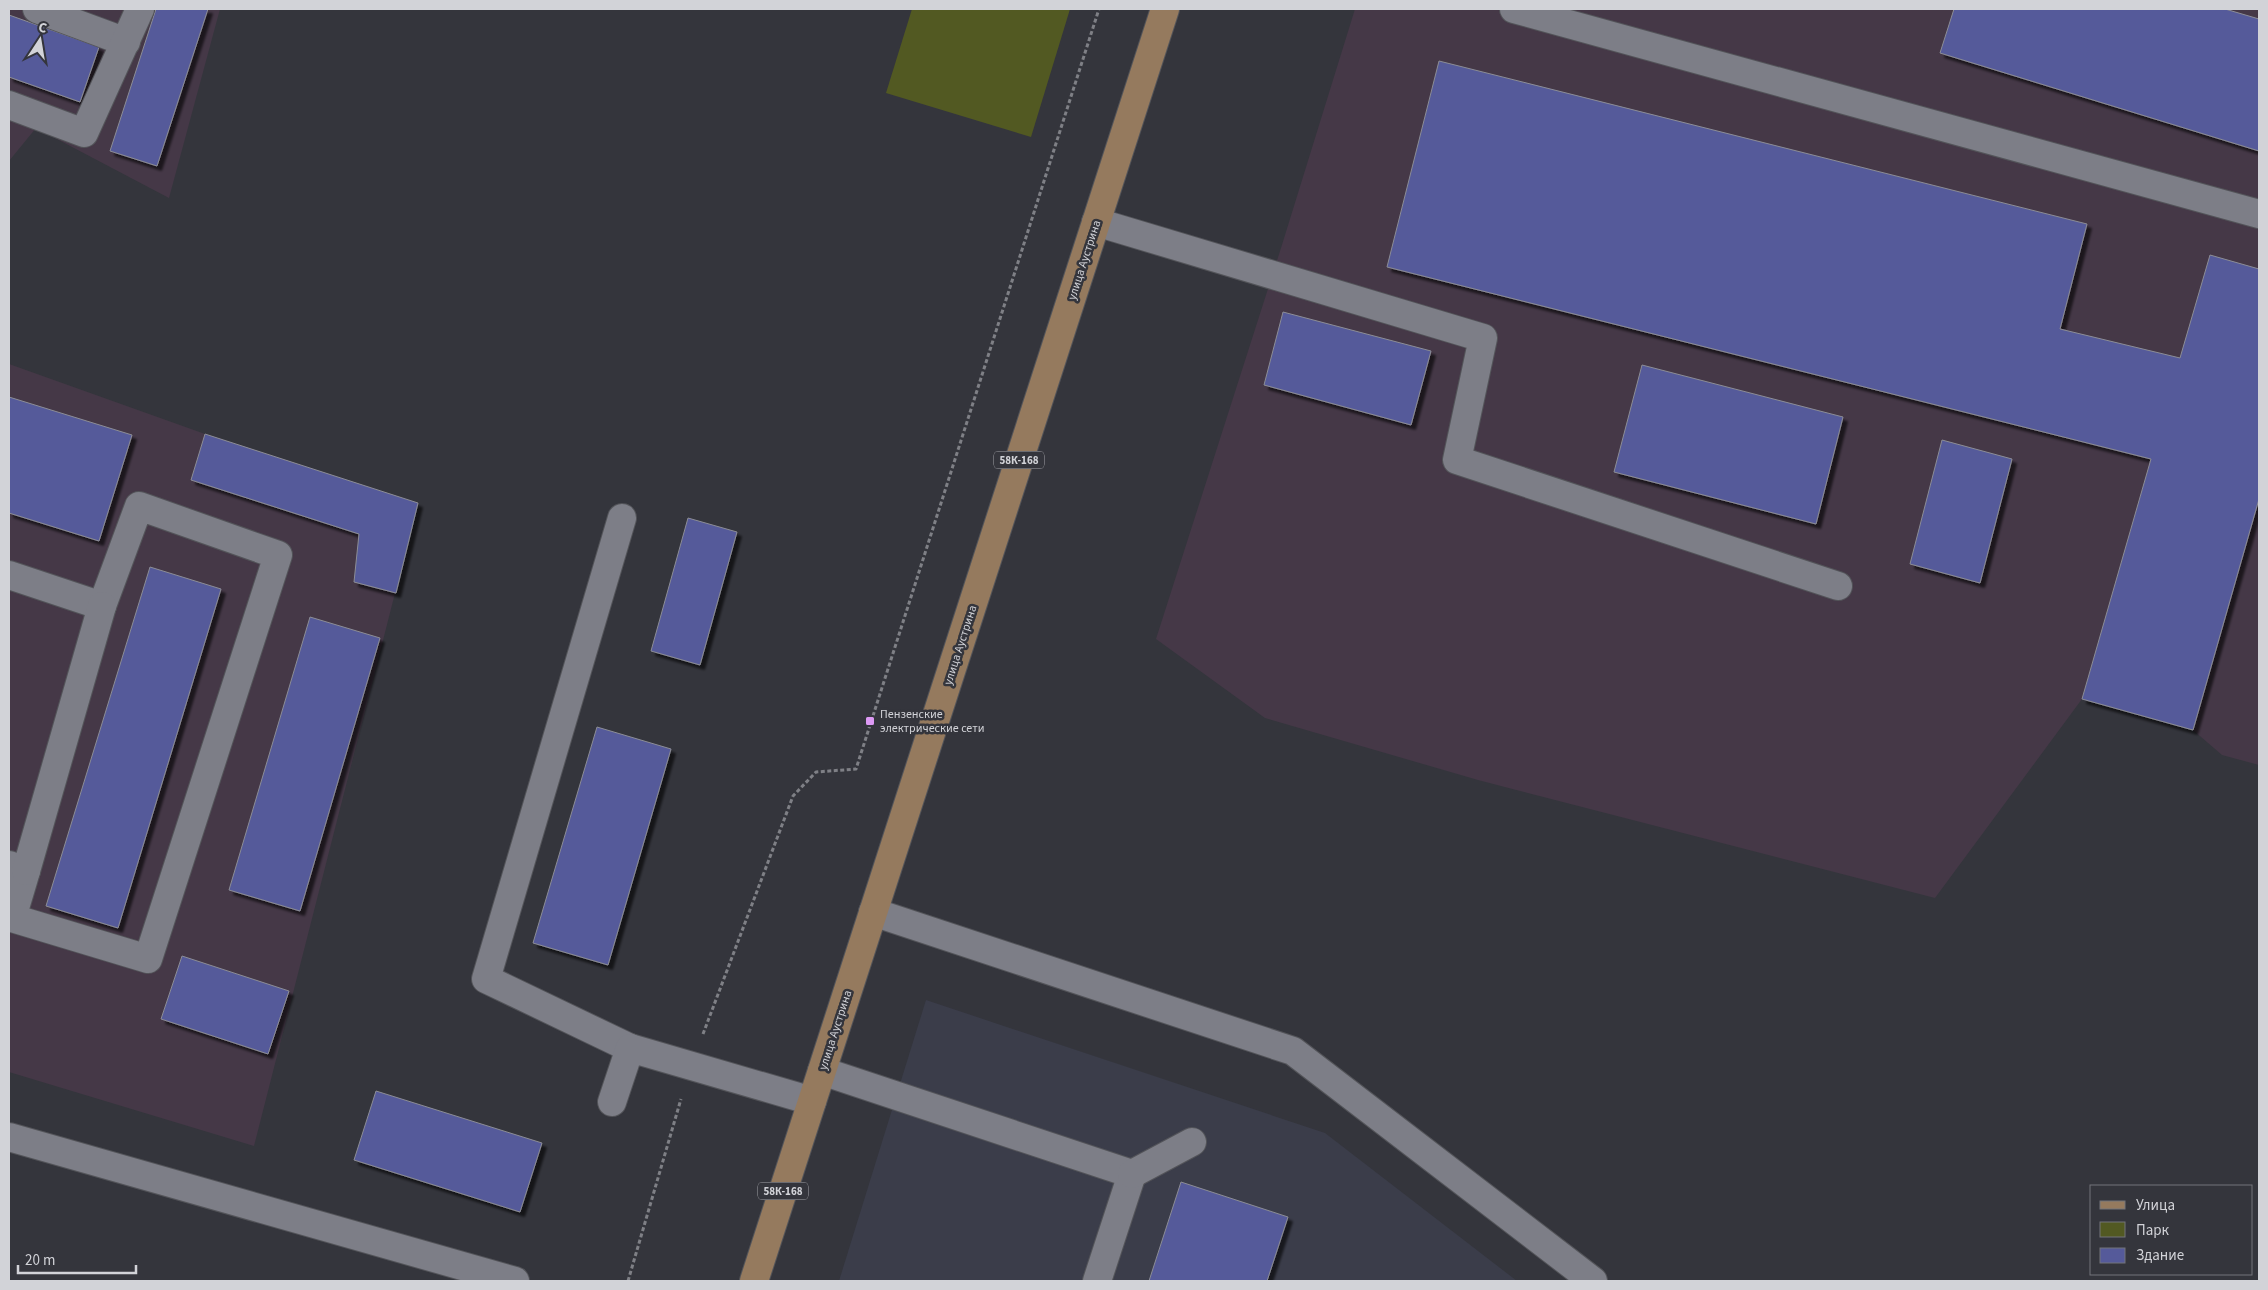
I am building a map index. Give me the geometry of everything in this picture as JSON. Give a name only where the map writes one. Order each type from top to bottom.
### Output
[{"type":"main road","name":"улица Аустрина","points":[[754,1281],[1165,9]]},
{"type":"lane","points":[[36,9],[126,42]]},
{"type":"lane","points":[[9,106],[84,133],[140,9]]},
{"type":"lane","points":[[1514,9],[2259,214]]},
{"type":"lane","points":[[1096,222],[1483,338],[1456,460],[1838,586]]},
{"type":"lane","points":[[138,506],[278,555],[148,959],[10,923],[17,868],[102,606],[138,506]]},
{"type":"lane","points":[[622,518],[486,979],[630,1048],[812,1101]]},
{"type":"lane","points":[[9,575],[102,606]]},
{"type":"lane","points":[[873,912],[1293,1051],[1594,1281]]},
{"type":"lane","points":[[612,1102],[630,1048]]},
{"type":"lane","points":[[822,1071],[1132,1174]]},
{"type":"lane","points":[[9,1137],[515,1281]]},
{"type":"lane","points":[[1097,1281],[1132,1174],[1192,1142]]},
{"type":"path","points":[[628,1281],[691,1066],[793,796],[816,772],[856,769],[1099,9]]},
{"type":"shaded area","points":[[9,9],[220,9],[169,198],[36,128],[9,161]]},
{"type":"shaded area","points":[[1355,9],[2259,9],[2259,765],[2222,755],[2193,730],[2082,699],[1935,898],[1478,780],[1265,718],[1156,639]]},
{"type":"shaded area","points":[[9,364],[205,434],[418,503],[254,1146],[9,1072]]},
{"type":"shaded area","points":[[926,1000],[1325,1133],[1517,1281],[839,1281]]},
{"type":"green space","points":[[912,9],[1070,9],[1031,137],[886,93]]},
{"type":"building","points":[[156,9],[208,9],[157,166],[110,151]]},
{"type":"building","points":[[1954,9],[2225,9],[2259,19],[2259,151],[1940,53]]},
{"type":"building","points":[[9,15],[99,47],[80,102],[9,77]]},
{"type":"building","points":[[1439,61],[2087,224],[2060,329],[2180,358],[2210,255],[2259,269],[2259,499],[2193,730],[2082,699],[2151,459],[1387,267]]},
{"type":"building","points":[[1283,312],[1431,351],[1411,425],[1264,385]]},
{"type":"building","points":[[1642,365],[1843,417],[1816,524],[1614,472]]},
{"type":"building","points":[[9,397],[132,435],[99,541],[9,513]]},
{"type":"building","points":[[205,434],[418,503],[396,593],[354,582],[359,534],[191,480]]},
{"type":"building","points":[[1942,440],[2012,459],[1980,583],[1910,564]]},
{"type":"building","points":[[688,518],[737,532],[700,665],[651,651]]},
{"type":"building","points":[[150,567],[221,589],[118,928],[46,906]]},
{"type":"building","points":[[310,617],[380,638],[300,911],[229,890]]},
{"type":"building","points":[[597,727],[671,749],[608,965],[533,943]]},
{"type":"building","points":[[182,956],[289,991],[268,1054],[161,1019]]},
{"type":"building","points":[[376,1091],[542,1143],[520,1212],[354,1160]]},
{"type":"building","points":[[1181,1182],[1288,1217],[1267,1281],[1149,1281]]},
{"type":"place","name":"Пензенские электрические сети","points":[[870,721]]}]
